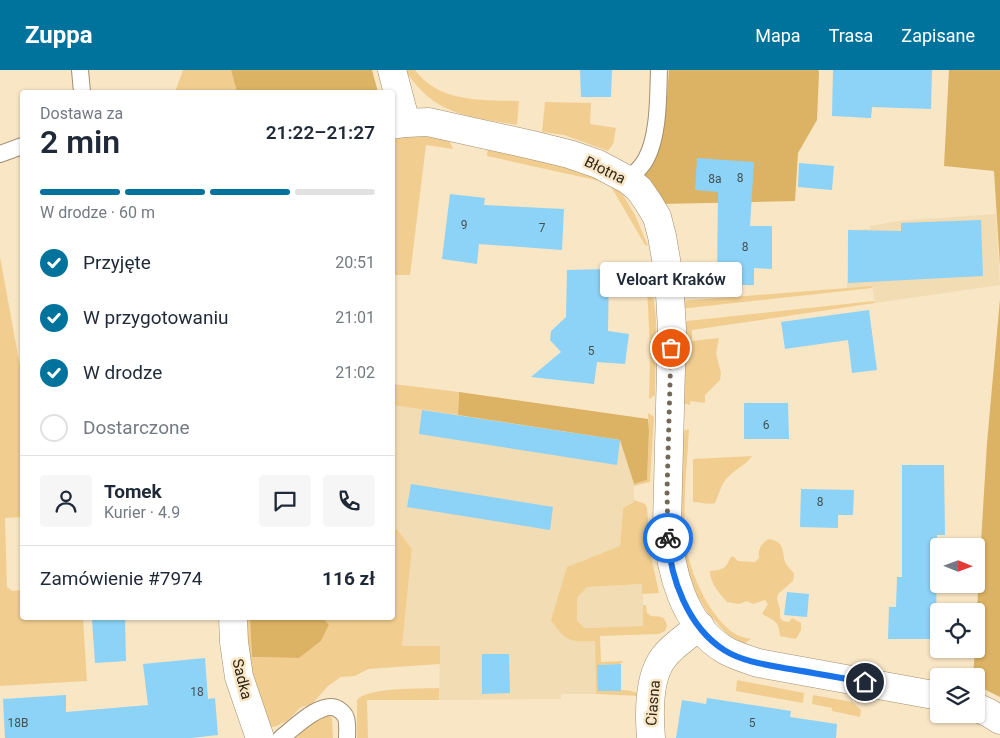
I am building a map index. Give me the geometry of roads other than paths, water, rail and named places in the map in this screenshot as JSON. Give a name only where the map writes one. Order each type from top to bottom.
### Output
[{"type":"street","points":[[392,70],[395,90]]},
{"type":"street","points":[[395,90],[400,124]]},
{"type":"street","name":"Błotna","points":[[400,124],[428,122],[569,154],[598,164],[628,180],[639,189],[657,217],[669,277],[672,329],[667,496],[668,549],[681,594],[700,626],[724,650],[758,663],[930,694]]},
{"type":"street","name":"Sadka","points":[[233,620],[239,677],[260,738]]},
{"type":"street","name":"Ciasna","points":[[651,738],[652,686],[655,674],[664,658],[700,626]]},
{"type":"street","points":[[985,711],[1000,720]]},
{"type":"lane","points":[[80,70],[82,90]]},
{"type":"lane","points":[[628,180],[641,167],[652,144],[657,109],[659,70]]},
{"type":"lane","points":[[0,154],[20,147]]},
{"type":"lane","points":[[281,738],[314,712],[329,707],[334,707],[341,711],[346,718],[347,738]]},
{"type":"place","name":"Veloart Kraków","points":[[671,348]]}]
